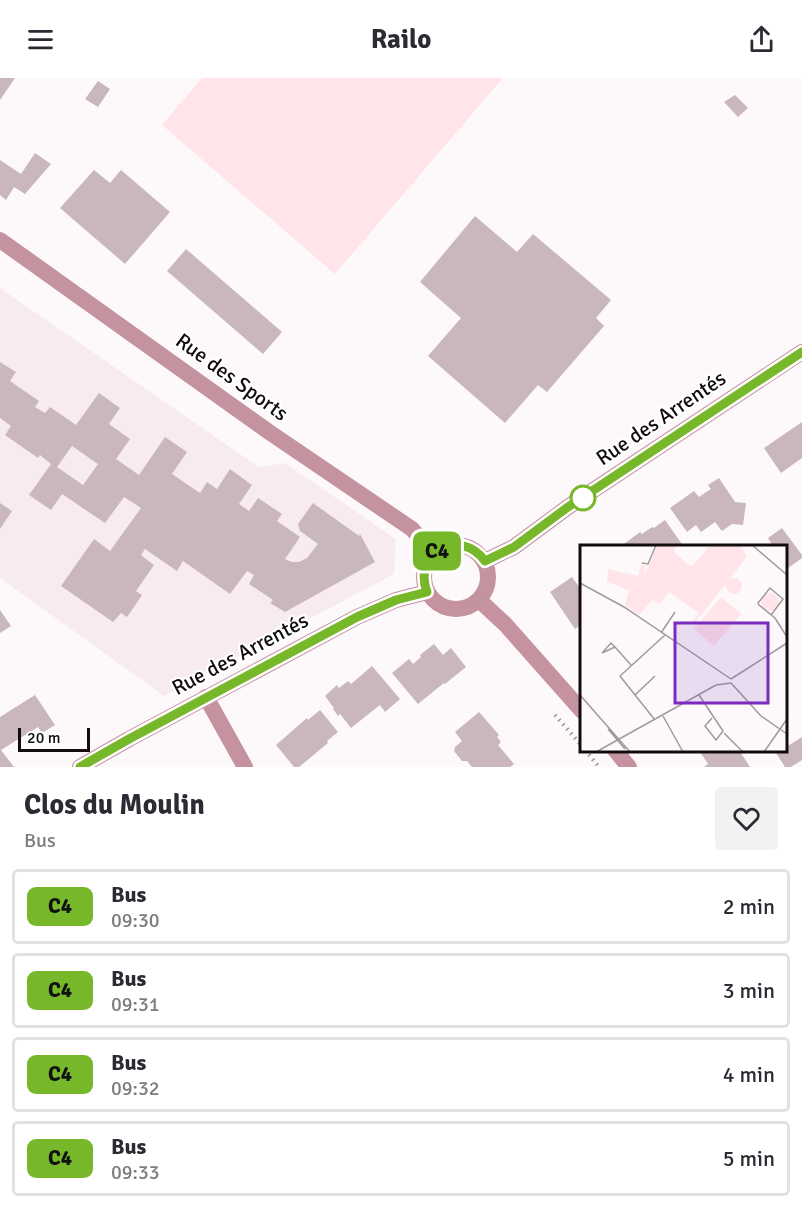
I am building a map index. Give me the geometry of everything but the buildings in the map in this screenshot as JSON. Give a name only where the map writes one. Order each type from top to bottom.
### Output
[{"type":"street","name":"Rue des Sports","points":[[0,240],[269,432],[412,529],[436,551]]},
{"type":"street","name":"Rue des Arrentés","points":[[485,561],[514,547],[568,507],[802,351]]},
{"type":"street","points":[[460,545],[476,551],[485,561],[488,569],[488,584],[479,600],[466,608],[448,609],[437,603],[427,592],[424,571],[429,559],[436,551],[446,546],[460,545]]},
{"type":"street","name":"Rue des Arrentés","points":[[80,767],[357,617],[396,600],[427,592]]},
{"type":"street","points":[[479,600],[506,624],[580,709]]},
{"type":"street","points":[[206,697],[245,767]]},
{"type":"street","points":[[617,752],[629,767]]},
{"type":"path","points":[[587,752],[598,767]]},
{"type":"shaded area","points":[[202,78],[503,78],[335,274],[162,125]]},
{"type":"shaded area","points":[[0,288],[259,467],[285,463],[396,539],[394,574],[164,696],[0,578]]},
{"type":"bus line","name":"C4","points":[[80,767],[357,617],[396,600],[427,592],[424,578],[426,564],[441,548],[456,545],[467,547],[476,551],[485,561],[514,547],[568,507],[802,352]]}]
